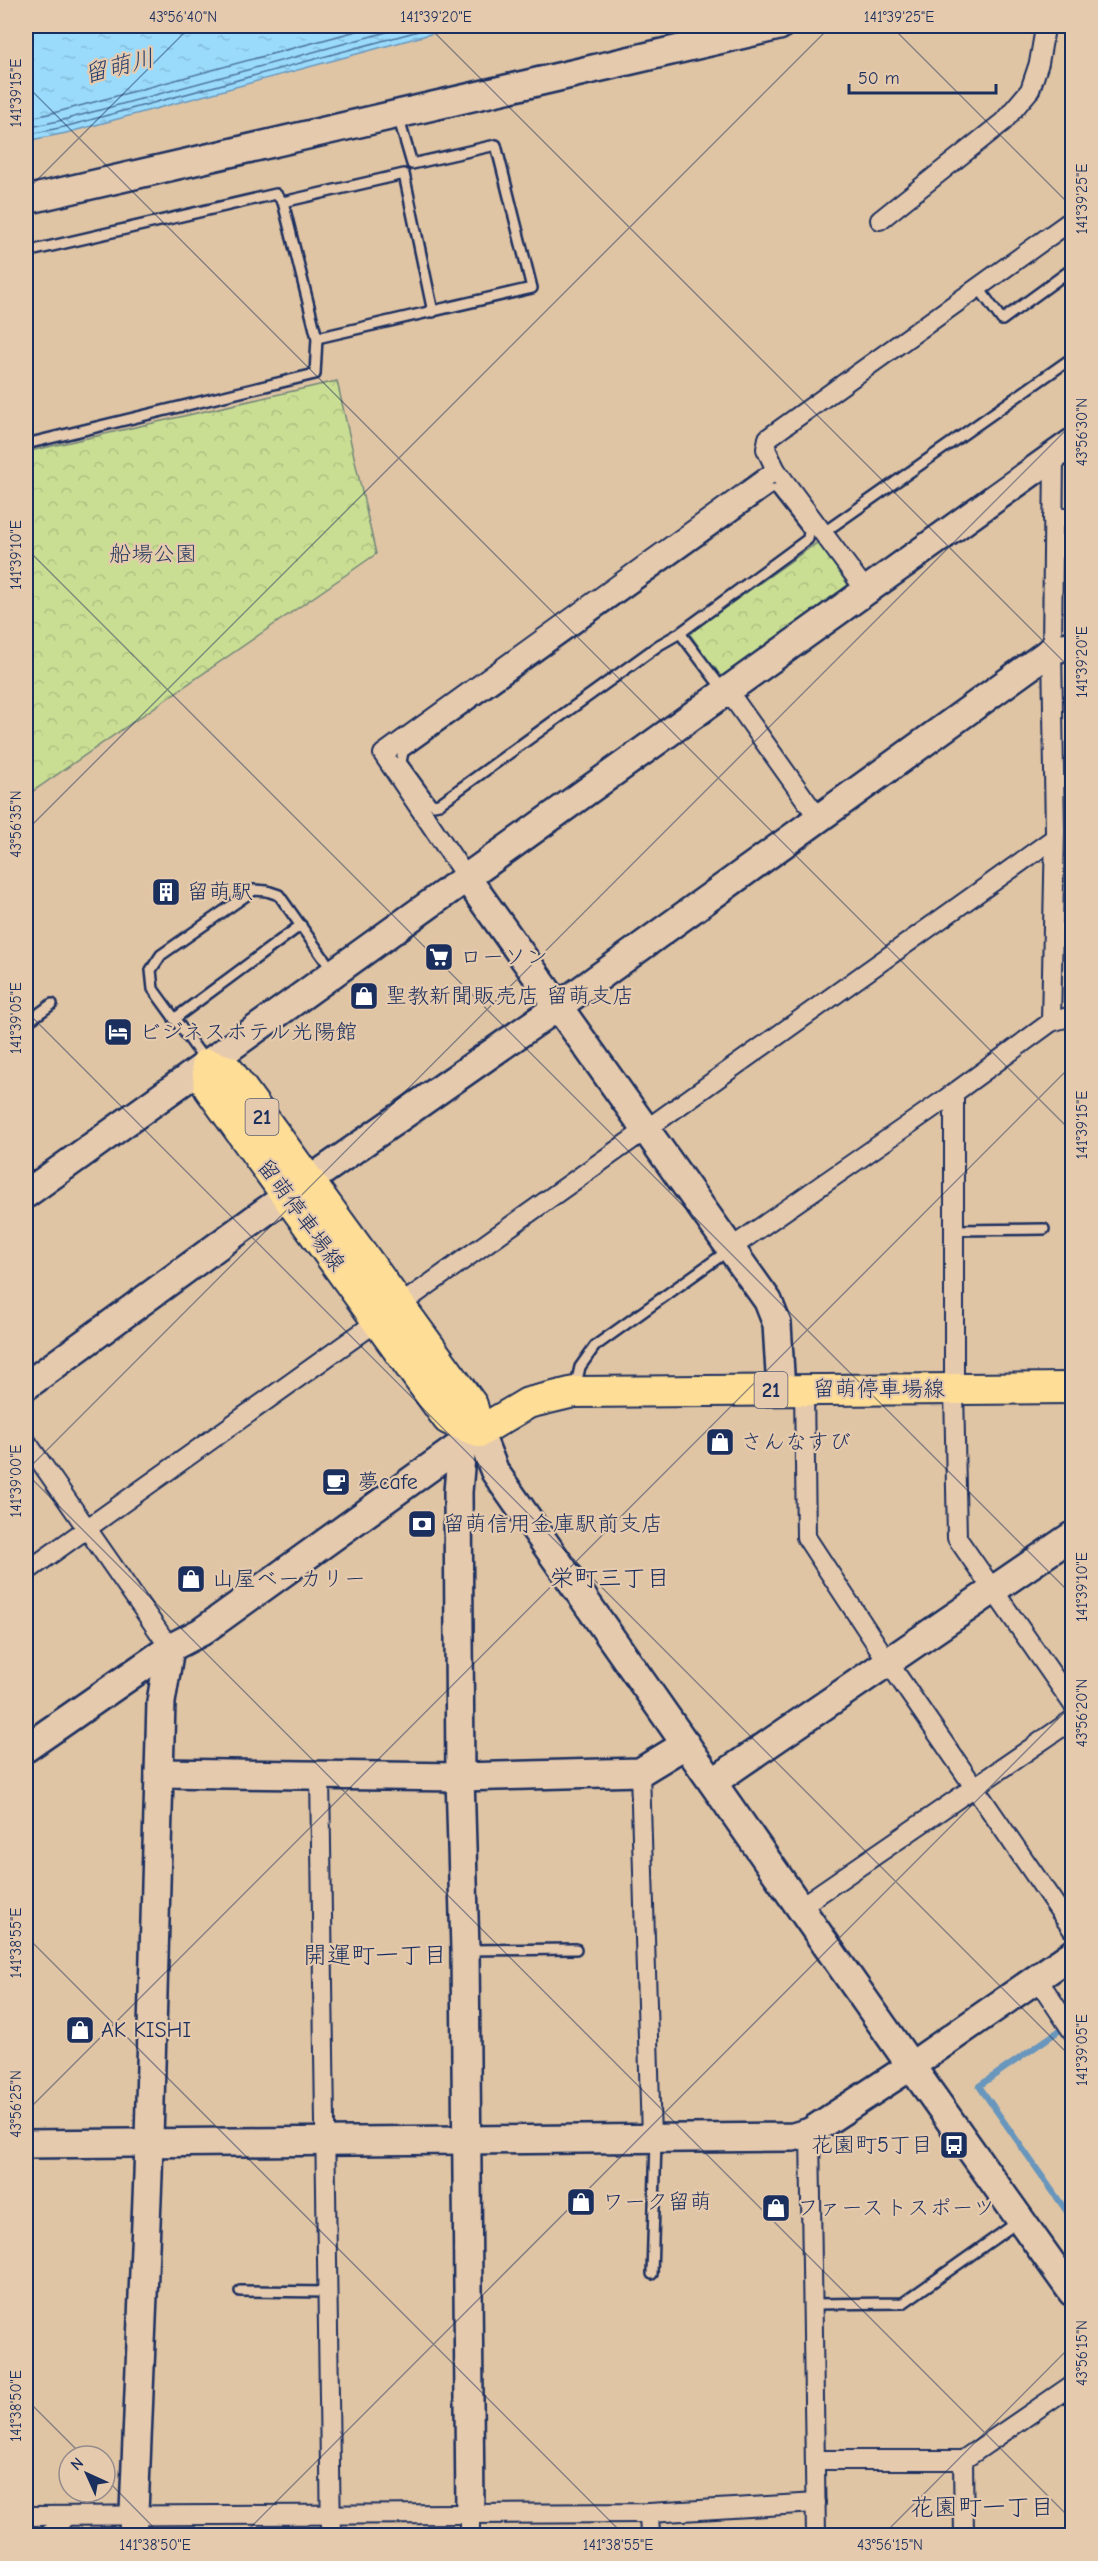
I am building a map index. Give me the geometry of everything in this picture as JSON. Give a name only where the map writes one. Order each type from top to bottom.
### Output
[{"type":"main road","name":"留萌停車場線","points":[[207,1064],[229,1071],[298,1188],[388,1313],[472,1406],[471,1438]]},
{"type":"main road","name":"留萌停車場線","points":[[471,1438],[528,1403],[574,1392],[1072,1388]]},
{"type":"street","points":[[26,200],[779,26]]},
{"type":"street","points":[[880,220],[1003,122],[1030,90],[1039,63],[1043,26]]},
{"type":"street","points":[[867,592],[776,470],[766,449],[768,438],[978,287],[1069,229]]},
{"type":"street","points":[[1051,1022],[1060,834],[1062,648],[1053,518],[1063,450]]},
{"type":"street","points":[[26,1194],[1063,450]]},
{"type":"street","points":[[776,470],[382,754],[466,877],[768,1301],[777,1324],[793,1390],[806,1537],[888,1662],[1072,1929]]},
{"type":"street","points":[[1053,518],[1072,518]]},
{"type":"street","points":[[26,1386],[298,1188],[559,1006],[1062,648]]},
{"type":"street","points":[[727,692],[819,819]]},
{"type":"street","points":[[26,1572],[1060,834]]},
{"type":"street","points":[[731,1248],[954,1093],[1051,1022],[1072,1016]]},
{"type":"street","points":[[954,1093],[954,1389],[957,1538],[1072,1703]]},
{"type":"street","points":[[26,1748],[170,1647],[201,1632],[471,1438]]},
{"type":"street","points":[[471,1438],[1072,2292]]},
{"type":"street","points":[[470,2524],[458,1492],[471,1438]]},
{"type":"street","points":[[26,1441],[170,1647],[161,1702],[134,2526]]},
{"type":"street","points":[[713,1782],[1072,1536]]},
{"type":"street","points":[[800,1907],[1072,1720]]},
{"type":"street","points":[[159,1773],[460,1777],[640,1772],[686,1744]]},
{"type":"street","points":[[640,1772],[653,2137]]},
{"type":"street","points":[[320,1776],[331,2535]]},
{"type":"street","points":[[26,2144],[148,2141],[325,2142],[793,2137],[810,2132],[911,2066],[1072,1954]]},
{"type":"street","points":[[1037,1978],[1072,2031]]},
{"type":"street","points":[[810,2132],[816,2535]]},
{"type":"street","points":[[815,2460],[963,2460],[1072,2385]]},
{"type":"street","points":[[963,2460],[964,2535]]},
{"type":"street","points":[[26,2516],[66,2516],[134,2526],[331,2513],[470,2524],[816,2503]]},
{"type":"street","points":[[649,2513],[650,2535]]},
{"type":"street","points":[[48,2535],[66,2516]]},
{"type":"lane","points":[[398,115],[412,164]]},
{"type":"lane","points":[[283,202],[404,174],[412,164],[496,145],[532,288],[317,338]]},
{"type":"lane","points":[[404,174],[433,312]]},
{"type":"lane","points":[[26,252],[276,194],[283,202],[317,338],[315,374],[26,444]]},
{"type":"lane","points":[[978,287],[1002,320],[1072,269]]},
{"type":"lane","points":[[823,533],[1072,358]]},
{"type":"lane","points":[[770,489],[779,491],[809,531],[808,539],[680,633],[659,645],[439,804],[434,805],[430,802],[401,762],[403,752],[770,489]]},
{"type":"lane","points":[[680,633],[727,692]]},
{"type":"lane","points":[[207,1064],[153,989],[151,970],[161,955],[254,890],[267,891],[279,896],[334,972]]},
{"type":"lane","points":[[174,1019],[301,925]]},
{"type":"lane","points":[[26,1023],[52,1004]]},
{"type":"lane","points":[[954,1230],[1044,1228]]},
{"type":"lane","points":[[574,1392],[580,1367],[595,1346],[731,1248]]},
{"type":"lane","points":[[465,1950],[576,1949]]},
{"type":"lane","points":[[652,2274],[653,2137]]},
{"type":"lane","points":[[812,2304],[903,2303],[1020,2219]]},
{"type":"lane","points":[[240,2291],[328,2292]]},
{"type":"green space","name":"船場公園","points":[[337,381],[376,554],[26,796],[26,452]]},
{"type":"green space","points":[[818,542],[851,589],[722,680],[689,633]]},
{"type":"water","name":"留萌川","points":[[26,26],[460,26],[66,133],[26,141]]},
{"type":"waterway","points":[[1066,2026],[979,2086],[1072,2219]]},
{"type":"place","name":"留萌駅","points":[[166,892]]},
{"type":"place","name":"ローソン","points":[[439,957]]},
{"type":"place","name":"聖教新聞販売店 留萌支店","points":[[364,996]]},
{"type":"place","name":"ビジネスホテル光陽館","points":[[118,1032]]},
{"type":"place","name":"さんなすび","points":[[720,1442]]},
{"type":"place","name":"夢cafe","points":[[336,1482]]},
{"type":"place","name":"留萌信用金庫駅前支店","points":[[422,1524]]},
{"type":"place","name":"山屋ベーカリー","points":[[191,1579]]},
{"type":"place","name":"AK KISHI","points":[[80,2030]]},
{"type":"place","name":"花園町5丁目","points":[[954,2145]]},
{"type":"place","name":"ワーク留萌","points":[[581,2202]]},
{"type":"place","name":"ファーストスポーツ","points":[[776,2208]]},
{"type":"district","name":"栄町三丁目","points":[[610,1578]]},
{"type":"district","name":"開運町一丁目","points":[[375,1955]]},
{"type":"district","name":"花園町一丁目","points":[[982,2507]]}]
